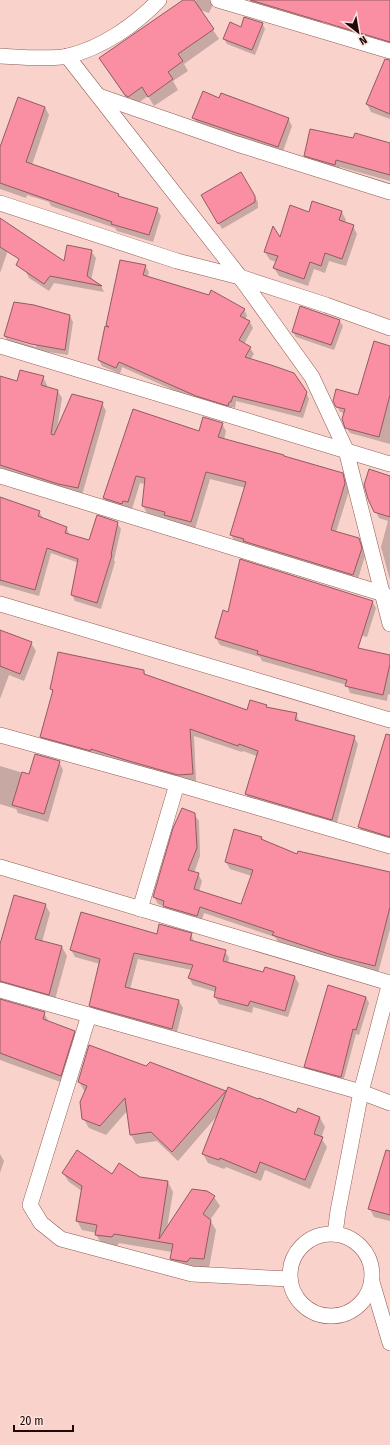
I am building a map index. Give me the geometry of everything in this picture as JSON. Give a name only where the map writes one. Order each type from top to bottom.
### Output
[{"type":"street","points":[[0,56],[67,56],[96,47],[124,30],[159,0]]},
{"type":"street","points":[[218,0],[390,51]]},
{"type":"street","points":[[67,56],[240,277],[312,377],[346,450],[384,594],[390,624]]},
{"type":"street","points":[[99,96],[237,144],[390,192]]},
{"type":"street","points":[[0,203],[177,261],[240,277],[390,328]]},
{"type":"street","points":[[0,346],[390,464]]},
{"type":"street","points":[[0,476],[384,594]]},
{"type":"street","points":[[0,604],[390,720]]},
{"type":"street","points":[[0,734],[390,846]]},
{"type":"street","points":[[140,909],[177,784]]},
{"type":"street","points":[[0,868],[390,982],[361,1092],[342,1188],[335,1234]]},
{"type":"street","points":[[0,990],[361,1092],[390,1103]]},
{"type":"street","points":[[89,1015],[30,1205],[41,1223],[61,1239],[192,1274],[289,1279]]},
{"type":"street","points":[[372,1282],[365,1298],[355,1309],[342,1315],[327,1316],[313,1312],[301,1304],[293,1292],[289,1279],[291,1264],[297,1251],[307,1241],[320,1235],[335,1234],[351,1239],[364,1250],[371,1265],[372,1282],[390,1343]]},
{"type":"building","points":[[183,0],[194,0],[214,29],[178,54],[183,61],[168,72],[173,79],[148,97],[142,87],[128,97],[125,95],[99,58]]},
{"type":"building","points":[[250,0],[390,0],[390,42]]},
{"type":"building","points":[[244,17],[263,23],[252,50],[223,39],[230,22],[241,27]]},
{"type":"building","points":[[385,59],[390,60],[390,114],[366,104]]},
{"type":"building","points":[[203,91],[219,98],[221,93],[289,118],[278,147],[192,118]]},
{"type":"building","points":[[18,97],[45,107],[26,162],[119,194],[118,196],[158,208],[149,235],[111,224],[112,222],[0,183],[0,147]]},
{"type":"building","points":[[310,129],[353,138],[355,133],[390,143],[390,175],[336,160],[335,165],[304,156]]},
{"type":"building","points":[[241,172],[255,196],[255,202],[218,224],[201,195]]},
{"type":"building","points":[[312,201],[342,211],[339,220],[354,225],[342,259],[325,253],[321,266],[310,262],[304,279],[273,268],[278,256],[264,252],[273,226],[280,237],[290,205],[309,212]]},
{"type":"building","points":[[0,218],[64,261],[67,245],[92,250],[87,276],[102,286],[50,276],[44,284],[16,265],[19,259],[0,247]]},
{"type":"building","points":[[120,260],[146,265],[143,275],[209,295],[211,290],[245,309],[240,316],[250,321],[239,340],[251,347],[245,357],[294,373],[307,392],[300,412],[233,396],[228,406],[196,396],[119,362],[116,368],[98,360],[105,326],[109,327],[106,325]]},
{"type":"building","points":[[14,302],[34,305],[70,315],[65,350],[31,344],[4,336]]},
{"type":"building","points":[[300,306],[340,320],[331,345],[292,332]]},
{"type":"building","points":[[374,341],[390,346],[390,395],[379,437],[345,428],[342,419],[345,409],[336,407],[333,401],[336,389],[358,395]]},
{"type":"building","points":[[20,370],[44,376],[41,385],[58,390],[51,434],[54,435],[72,394],[103,402],[78,488],[58,484],[0,465],[0,376],[17,381]]},
{"type":"building","points":[[133,409],[199,431],[203,417],[223,423],[218,437],[343,473],[345,483],[331,530],[359,538],[362,548],[353,575],[243,541],[244,539],[230,535],[246,482],[206,472],[191,522],[164,515],[165,512],[142,506],[145,478],[136,476],[128,502],[123,501],[122,504],[103,498]]},
{"type":"building","points":[[369,469],[390,476],[390,517],[374,512],[368,499],[364,485]]},
{"type":"building","points":[[0,497],[40,511],[38,516],[67,527],[65,533],[89,540],[97,515],[118,522],[112,555],[97,603],[71,595],[78,559],[47,548],[35,590],[0,580]]},
{"type":"building","points":[[240,559],[373,601],[358,648],[390,655],[390,664],[383,695],[345,686],[347,680],[257,654],[258,651],[215,638],[223,610],[228,612]]},
{"type":"building","points":[[0,630],[32,642],[20,674],[0,666]]},
{"type":"building","points":[[58,652],[144,670],[144,674],[247,710],[250,700],[267,705],[266,707],[297,713],[295,720],[355,736],[332,820],[245,794],[258,751],[239,744],[238,746],[190,729],[193,774],[178,775],[91,749],[91,751],[40,737],[53,690],[50,689]]},
{"type":"building","points":[[386,734],[390,735],[390,837],[358,827]]},
{"type":"building","points":[[35,754],[60,761],[44,814],[12,805],[22,772],[29,774]]},
{"type":"building","points":[[182,808],[195,813],[197,848],[188,870],[199,873],[194,889],[241,904],[253,870],[225,862],[234,829],[262,837],[261,839],[297,854],[298,851],[390,872],[390,907],[375,966],[335,956],[272,935],[274,932],[200,907],[197,916],[163,906],[164,901],[153,897],[173,828]]},
{"type":"building","points":[[14,895],[46,904],[35,939],[62,946],[49,995],[0,981],[0,944]]},
{"type":"building","points":[[81,912],[157,934],[159,924],[192,933],[190,940],[226,950],[223,961],[263,972],[265,967],[295,976],[285,1011],[250,1001],[248,1006],[214,997],[216,987],[188,978],[193,965],[134,953],[125,987],[179,1000],[172,1029],[89,1006],[100,959],[70,950]]},
{"type":"building","points":[[328,985],[366,997],[356,1030],[353,1029],[341,1077],[304,1067]]},
{"type":"building","points":[[0,999],[45,1012],[43,1019],[75,1031],[61,1076],[0,1053]]},
{"type":"building","points":[[89,1045],[146,1066],[150,1062],[226,1091],[172,1152],[151,1132],[130,1135],[125,1098],[100,1126],[82,1119],[80,1102],[87,1086],[78,1082]]},
{"type":"building","points":[[228,1087],[296,1113],[298,1108],[320,1117],[314,1134],[323,1137],[305,1180],[260,1162],[256,1173],[220,1158],[219,1160],[202,1154]]},
{"type":"building","points":[[77,1150],[112,1174],[119,1163],[140,1177],[168,1181],[159,1239],[192,1189],[207,1191],[215,1196],[203,1214],[211,1220],[204,1259],[190,1258],[187,1262],[170,1259],[173,1244],[114,1234],[112,1237],[95,1235],[97,1225],[76,1221],[82,1186],[62,1173]]},
{"type":"building","points":[[386,1150],[390,1151],[390,1215],[368,1209]]}]
